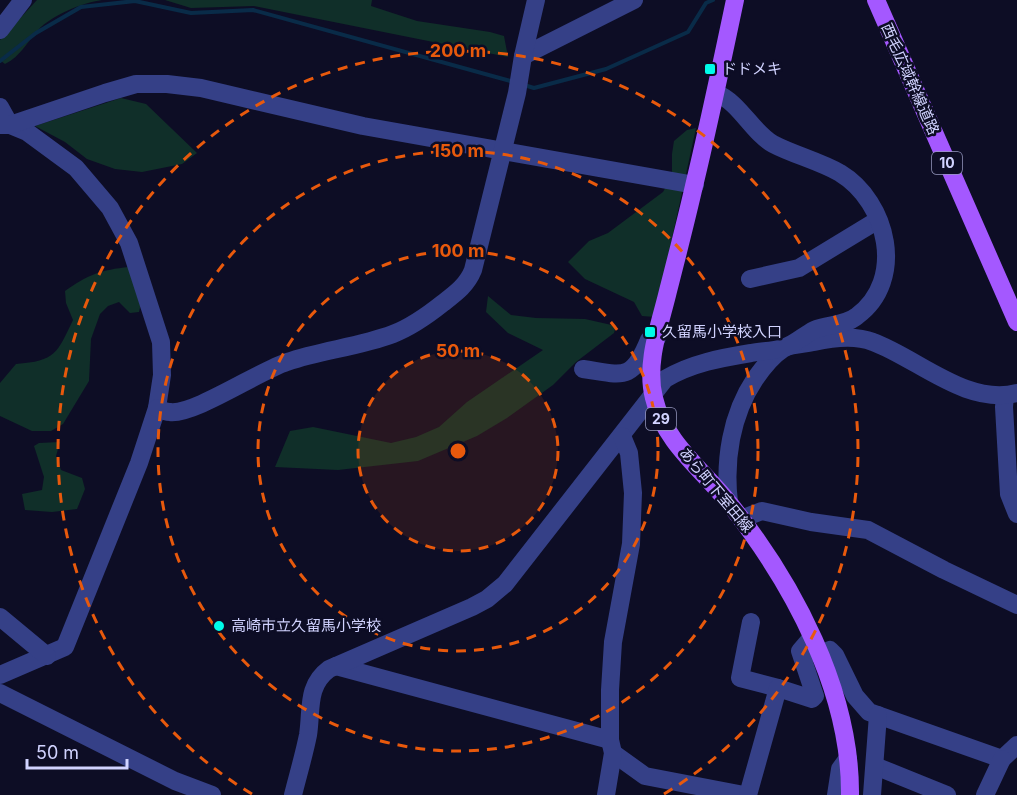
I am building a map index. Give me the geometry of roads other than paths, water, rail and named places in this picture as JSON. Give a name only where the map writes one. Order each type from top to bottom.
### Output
[{"type":"main road","name":"あら町下室田線","points":[[735,0],[695,185],[657,338],[652,365],[653,395],[658,413],[670,434],[729,502],[791,594],[812,637],[839,709],[849,764],[850,795]]},
{"type":"main road","name":"西毛広域幹線道路","points":[[877,2],[1017,322]]},
{"type":"street","points":[[0,30],[22,0]]},
{"type":"street","points":[[157,408],[169,412],[192,408],[272,368],[313,354],[374,341],[395,334],[434,310],[462,288],[472,273],[518,85],[536,0]]},
{"type":"street","points":[[523,56],[634,0]]},
{"type":"street","points":[[5,125],[136,84],[167,84],[201,88],[363,126],[695,185]]},
{"type":"street","points":[[716,93],[726,98],[772,143],[841,174],[862,193],[883,231],[887,254],[886,273],[871,301],[857,317],[837,325],[816,329],[784,348],[762,368],[749,388],[737,418],[728,452],[726,480],[729,502]]},
{"type":"street","points":[[0,107],[5,125]]},
{"type":"street","points":[[0,675],[65,647],[140,463],[157,408],[162,375],[161,342],[140,274],[120,224],[110,208],[76,168],[27,132],[5,125]]},
{"type":"street","points":[[750,279],[799,268],[878,220]]},
{"type":"street","points":[[583,369],[619,375],[627,373],[640,360],[649,340],[657,338]]},
{"type":"street","points":[[293,795],[308,734],[312,691],[321,675],[336,666],[472,607],[495,592],[514,574],[665,379],[680,370],[707,361],[849,338],[872,342],[937,376],[978,392],[1011,394],[1004,407],[1009,494],[1017,514]]},
{"type":"street","points":[[606,795],[611,746],[610,690],[613,642],[632,544],[633,493],[629,453],[622,436]]},
{"type":"street","points":[[741,519],[762,511],[811,522],[868,530],[1017,605]]},
{"type":"street","points":[[0,617],[47,656]]},
{"type":"street","points":[[751,622],[740,678],[812,699],[815,696],[800,651],[812,637]]},
{"type":"street","points":[[819,655],[830,650],[835,655],[855,696],[874,714],[1002,759]]},
{"type":"street","points":[[336,666],[611,746],[645,777],[746,795],[778,688]]},
{"type":"street","points":[[0,693],[176,782],[212,795]]},
{"type":"street","points":[[836,795],[840,769],[849,764],[864,766],[874,714]]},
{"type":"street","points":[[872,795],[874,714]]},
{"type":"street","points":[[985,795],[1002,759],[1017,745]]},
{"type":"street","points":[[874,766],[947,795]]},
{"type":"waterway","points":[[524,85],[534,88],[606,69],[688,32],[706,3],[713,0]]},
{"type":"waterway","points":[[0,61],[36,33],[81,7],[135,1],[191,13],[253,10],[514,82]]},
{"type":"place","name":"ドドメキ","points":[[710,69]]},
{"type":"place","name":"久留馬小学校入口","points":[[650,332]]},
{"type":"place","name":"高崎市立久留馬小学校","points":[[219,626]]}]
